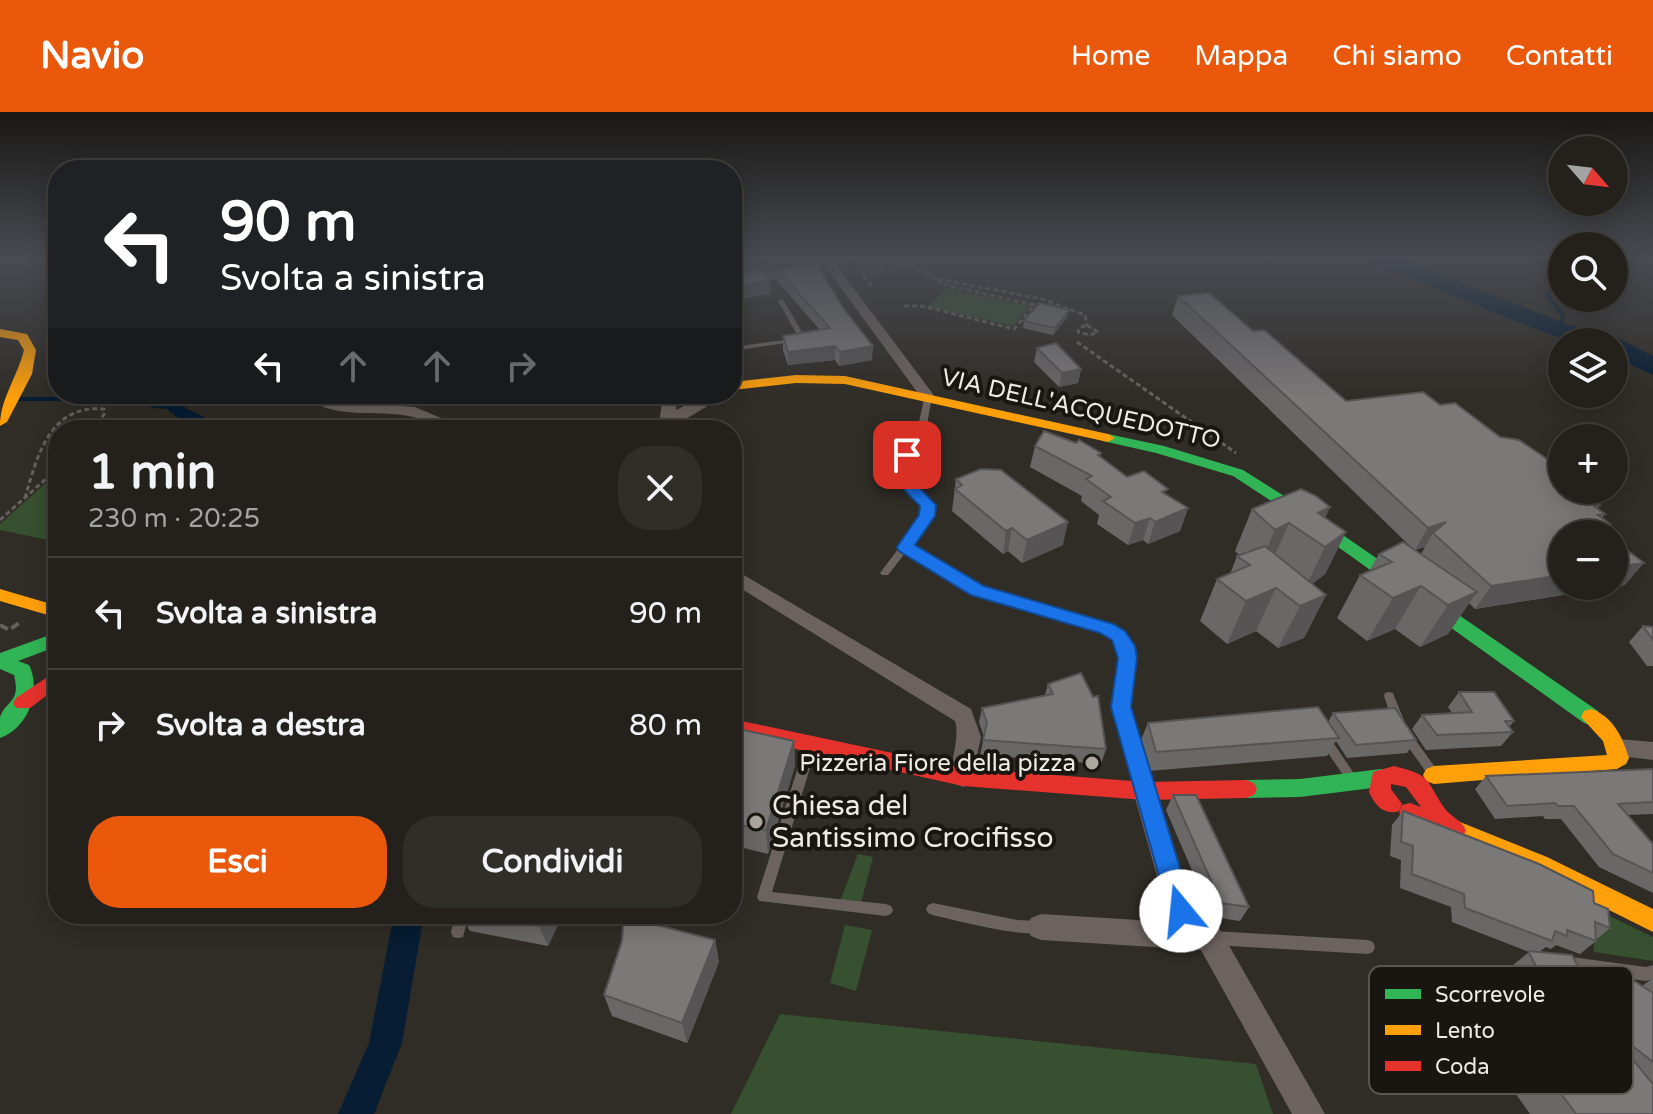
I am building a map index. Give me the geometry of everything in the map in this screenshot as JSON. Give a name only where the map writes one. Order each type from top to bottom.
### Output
[{"type":"street","points":[[860,305],[928,397]]},
{"type":"street","points":[[0,333],[23,337],[30,350],[25,374],[0,422]]},
{"type":"street","points":[[887,388],[906,383],[912,375]]},
{"type":"street","name":"VIA DELL'ACQUEDOTTO","points":[[742,386],[821,378],[887,388],[1159,449],[1238,473],[1330,533],[1583,711],[1611,736],[1619,748]]},
{"type":"street","points":[[331,404],[415,412],[435,420]]},
{"type":"street","points":[[672,420],[697,404]]},
{"type":"street","points":[[742,580],[963,715],[970,724],[970,736],[963,777]]},
{"type":"street","points":[[0,595],[48,611]]},
{"type":"street","points":[[36,648],[48,630]]},
{"type":"street","points":[[0,661],[48,643]]},
{"type":"street","points":[[0,661],[15,666],[26,677],[28,684],[23,703]]},
{"type":"street","points":[[0,730],[23,703],[48,684]]},
{"type":"street","points":[[742,729],[963,777],[1145,791],[1300,788],[1354,783],[1390,774],[1434,775],[1610,763],[1619,758],[1619,748],[1653,751]]},
{"type":"street","points":[[1402,775],[1417,782],[1422,804],[1455,830],[1539,864],[1653,921]]},
{"type":"street","points":[[1422,804],[1427,785],[1434,775]]},
{"type":"street","points":[[1381,778],[1380,792],[1391,804]]},
{"type":"street","points":[[1300,788],[1391,804],[1422,804]]},
{"type":"street","points":[[1145,791],[1199,937],[1309,1114]]},
{"type":"street","points":[[1041,927],[1199,937]]},
{"type":"lane","points":[[742,348],[803,339],[783,305]]},
{"type":"lane","points":[[885,573],[927,516],[928,505],[904,481],[903,471],[924,422],[928,397]]},
{"type":"lane","points":[[905,547],[977,591],[1088,622],[1119,635],[1128,658],[1121,707],[1145,791]]},
{"type":"lane","points":[[1389,696],[1402,730],[1434,775]]},
{"type":"lane","points":[[1313,721],[1354,783]]},
{"type":"lane","points":[[812,743],[764,897],[886,910]]},
{"type":"lane","points":[[933,909],[1017,926],[1041,927]]},
{"type":"lane","points":[[458,932],[460,924]]},
{"type":"lane","points":[[1199,937],[1368,947]]},
{"type":"lane","points":[[1550,963],[1576,966]]},
{"type":"lane","points":[[1633,973],[1653,972]]},
{"type":"path","points":[[904,306],[922,306],[1014,329],[1033,305]]},
{"type":"path","points":[[1053,305],[1079,311],[1085,315],[1087,325]]},
{"type":"path","points":[[1077,342],[1173,406],[1246,460],[1238,473]]},
{"type":"path","points":[[63,420],[78,410],[104,409],[105,413],[100,420]]},
{"type":"path","points":[[25,498],[36,460],[48,441]]},
{"type":"path","points":[[0,520],[48,477]]},
{"type":"green space","points":[[930,305],[1030,306],[1013,326],[928,307]]},
{"type":"green space","points":[[48,481],[48,540],[0,530],[0,524]]},
{"type":"green space","points":[[858,854],[873,857],[861,903],[840,901]]},
{"type":"green space","points":[[1577,900],[1653,937],[1653,961],[1594,952],[1592,923]]},
{"type":"green space","points":[[845,925],[872,930],[856,991],[830,983]]},
{"type":"green space","points":[[780,1014],[1256,1064],[1273,1114],[731,1114]]},
{"type":"building","points":[[809,305],[841,305],[873,346],[840,352],[835,346],[788,352],[783,336],[830,328]]},
{"type":"building","points":[[1038,305],[1069,310],[1055,328],[1024,321]]},
{"type":"building","points":[[1187,305],[1223,305],[1253,331],[1264,330],[1346,401],[1423,392],[1440,405],[1455,403],[1500,437],[1519,440],[1548,460],[1548,504],[1599,504],[1594,506],[1605,514],[1598,515],[1605,520],[1548,520],[1548,577],[1491,586],[1433,533],[1446,522],[1428,528]]},
{"type":"building","points":[[1056,343],[1081,369],[1062,373],[1037,348]]},
{"type":"building","points":[[1044,431],[1076,443],[1079,440],[1101,453],[1098,455],[1127,477],[1144,471],[1168,489],[1162,492],[1188,508],[1155,522],[1150,518],[1135,523],[1103,501],[1111,497],[1086,479],[1092,476],[1035,446]]},
{"type":"building","points":[[981,469],[1001,470],[1068,522],[1027,540],[1012,528],[1006,531],[955,489],[962,485],[956,479]]},
{"type":"building","points":[[1301,489],[1330,507],[1318,513],[1346,532],[1325,547],[1289,523],[1275,530],[1252,509]]},
{"type":"building","points":[[1403,542],[1477,592],[1448,605],[1421,586],[1393,598],[1360,575],[1392,562],[1379,554]]},
{"type":"building","points":[[1265,546],[1326,595],[1300,606],[1276,588],[1246,601],[1217,579],[1250,565],[1237,556]]},
{"type":"building","points":[[1628,551],[1644,563],[1628,565]]},
{"type":"building","points":[[1643,626],[1653,627],[1653,640]]},
{"type":"building","points":[[1081,673],[1093,697],[1098,696],[1106,749],[983,740],[987,723],[982,708],[1053,694],[1048,684]]},
{"type":"building","points":[[1459,692],[1494,692],[1514,721],[1505,721],[1513,732],[1437,735],[1422,715],[1472,712]]},
{"type":"building","points":[[1318,707],[1339,738],[1156,752],[1148,723]]},
{"type":"building","points":[[1395,708],[1416,740],[1356,745],[1333,713]]},
{"type":"building","points":[[742,730],[794,741],[766,830],[742,825]]},
{"type":"building","points":[[1653,769],[1653,802],[1618,804],[1653,844],[1653,873],[1613,854],[1574,806],[1558,806],[1555,803],[1507,806],[1486,776]]},
{"type":"building","points":[[1173,795],[1196,795],[1249,907],[1221,903]]},
{"type":"building","points":[[1403,811],[1539,864],[1593,891],[1594,903],[1608,909],[1610,928],[1595,922],[1596,941],[1567,930],[1567,936],[1555,931],[1552,941],[1465,908],[1464,894],[1412,874],[1413,846],[1401,842]]},
{"type":"building","points":[[623,924],[657,924],[715,940],[682,1023],[604,995],[622,941]]},
{"type":"building","points":[[1528,951],[1572,955],[1578,966],[1536,966]]},
{"type":"building","points":[[1633,980],[1653,993],[1653,1062],[1633,1046]]},
{"type":"building","points":[[1633,1060],[1653,1084],[1653,1114],[1576,1114],[1561,1094],[1633,1094]]},
{"type":"waterway","points":[[1496,305],[1555,328]]},
{"type":"waterway","points":[[1560,312],[1563,316],[1560,328]]},
{"type":"waterway","points":[[1628,354],[1653,367]]},
{"type":"waterway","points":[[20,399],[48,399]]},
{"type":"waterway","points":[[153,404],[173,407]]},
{"type":"waterway","points":[[171,404],[197,420]]},
{"type":"waterway","points":[[355,1114],[368,1091],[386,1043],[407,924]]},
{"type":"traffic: fast","points":[[1108,438],[1159,449],[1238,473],[1305,516],[1591,717]]},
{"type":"traffic: fast","points":[[0,660],[48,643]]},
{"type":"traffic: fast","points":[[0,662],[22,670],[26,688],[18,710],[0,730]]},
{"type":"traffic: fast","points":[[1246,789],[1300,788],[1381,778]]},
{"type":"traffic: slow","points":[[0,333],[23,337],[30,350],[25,374],[0,422]]},
{"type":"traffic: slow","points":[[742,385],[796,379],[845,380],[1108,438]]},
{"type":"traffic: slow","points":[[0,595],[48,609]]},
{"type":"traffic: slow","points":[[1434,775],[1610,763],[1619,758],[1612,737],[1591,717]]},
{"type":"traffic: slow","points":[[1455,830],[1539,864],[1653,921]]},
{"type":"traffic: jam","points":[[23,703],[48,684]]},
{"type":"traffic: jam","points":[[742,729],[963,777],[1145,791],[1246,789]]},
{"type":"traffic: jam","points":[[1391,804],[1380,792],[1381,778],[1394,775],[1413,780],[1427,794],[1436,815],[1455,830],[1410,812]]},
{"type":"place","name":"Pizzeria Fiore della pizza","points":[[1092,763]]},
{"type":"place","name":"Chiesa del Santissimo Crocifisso","points":[[756,822]]},
{"type":"route","points":[[907,455],[904,481],[928,505],[927,516],[905,547],[977,591],[1088,622],[1119,635],[1128,658],[1121,707],[1181,911]]}]
